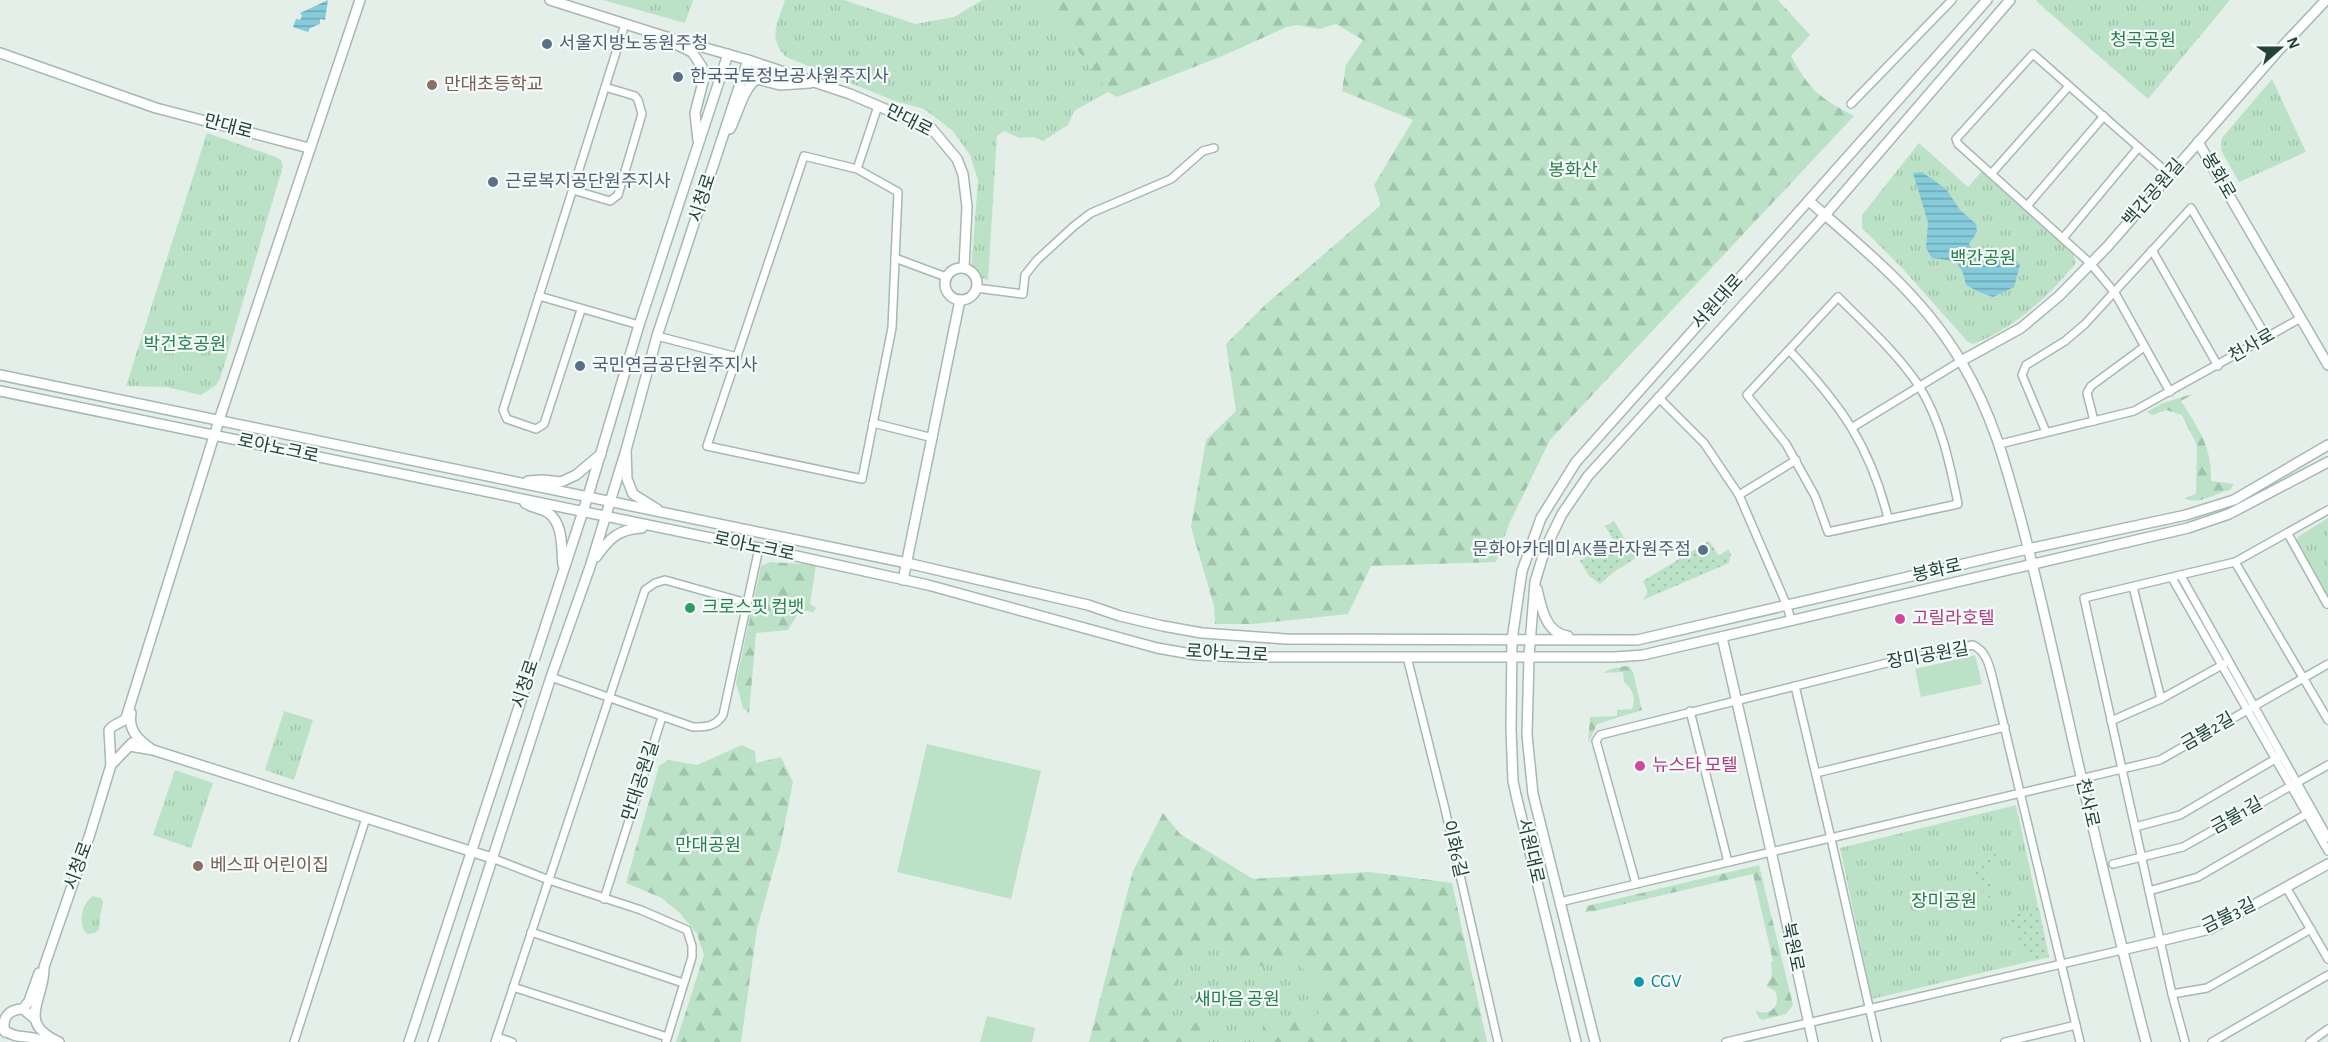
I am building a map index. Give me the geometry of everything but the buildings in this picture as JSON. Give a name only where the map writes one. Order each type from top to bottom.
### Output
[{"type":"street","points":[[309,148],[360,0]]},
{"type":"street","points":[[550,0],[728,54]]},
{"type":"street","points":[[1851,104],[1952,0]]},
{"type":"street","name":"서원대로","points":[[1576,1042],[1514,781],[1511,729],[1512,640],[1518,593],[1530,547],[1541,518],[1576,462],[1987,0]]},
{"type":"street","name":"서원대로","points":[[1594,1042],[1535,804],[1529,765],[1528,656],[1535,582],[1545,549],[1562,514],[1588,476],[1825,215],[2010,0]]},
{"type":"street","name":"백간공원길","points":[[1961,362],[2021,327],[2059,296],[2326,0]]},
{"type":"street","points":[[581,310],[544,424],[536,429],[507,419],[503,410],[625,24]]},
{"type":"street","points":[[660,35],[678,47],[692,52],[702,67],[704,78],[695,113],[698,145]]},
{"type":"street","name":"만대로","points":[[0,52],[156,108],[309,148]]},
{"type":"street","name":"만대로","points":[[728,54],[816,82],[932,129],[957,159],[963,174],[967,207],[964,268]]},
{"type":"street","name":"시청로","points":[[409,1042],[583,512],[639,325],[728,54]]},
{"type":"street","points":[[2170,175],[2033,54],[1956,139],[1958,144],[2091,263],[2115,293],[2170,392]]},
{"type":"street","name":"시청로","points":[[433,1042],[551,677],[590,567],[626,450],[657,336],[748,60]]},
{"type":"street","points":[[720,147],[753,82],[763,79],[780,85],[816,82]]},
{"type":"street","points":[[1992,173],[2069,86]]},
{"type":"street","points":[[573,190],[610,201],[618,195],[642,114],[635,96],[605,87]]},
{"type":"street","points":[[857,169],[878,106]]},
{"type":"street","points":[[2026,206],[2104,116]]},
{"type":"street","name":"봉화로","points":[[2198,142],[2328,365]]},
{"type":"street","name":"로아노크로","points":[[219,420],[309,148]]},
{"type":"street","points":[[976,288],[1023,294],[1025,275],[1074,226],[1091,213],[1171,179],[1203,151],[1214,148]]},
{"type":"street","points":[[2063,238],[2138,148]]},
{"type":"street","points":[[804,156],[857,169],[898,192],[895,258],[892,328],[862,479],[707,446],[804,156]]},
{"type":"street","points":[[1809,201],[1899,281],[1923,307],[1961,362],[1984,405],[2000,444],[2028,549]]},
{"type":"street","points":[[2046,432],[2022,375],[2026,365],[2065,341],[2085,324],[2192,208],[2267,338]]},
{"type":"street","points":[[2152,250],[2218,366]]},
{"type":"street","points":[[895,258],[946,277]]},
{"type":"street","points":[[956,268],[964,268],[975,276],[976,288],[972,295],[960,300],[953,298],[946,290],[946,277],[956,268]]},
{"type":"street","points":[[539,297],[639,325]]},
{"type":"street","points":[[1838,297],[1880,338],[1919,387],[1946,446],[1958,504],[1828,532],[1815,496],[1796,460],[1747,395],[1789,350],[1838,297]]},
{"type":"street","points":[[903,580],[960,300]]},
{"type":"street","name":"천사로","points":[[2000,444],[2134,411],[2301,318]]},
{"type":"street","points":[[657,336],[737,357]]},
{"type":"street","points":[[2094,421],[2087,393],[2091,386],[2144,346]]},
{"type":"street","points":[[1789,350],[1827,392],[1853,427],[1879,485],[1888,518]]},
{"type":"street","points":[[1853,427],[1961,362]]},
{"type":"street","name":"로아노크로","points":[[0,375],[907,563],[1088,605],[1120,616],[1202,633],[1286,639],[1530,640]]},
{"type":"street","name":"로아노크로","points":[[0,392],[759,548],[903,580],[1157,648],[1197,655],[1528,656]]},
{"type":"street","points":[[1658,397],[1704,444],[1739,495],[1791,620]]},
{"type":"street","points":[[111,765],[133,743],[128,728],[136,693],[135,687],[219,420]]},
{"type":"street","points":[[873,423],[933,438]]},
{"type":"street","name":"봉화로","points":[[1530,640],[1637,640],[2028,549],[2186,515],[2226,503],[2255,489],[2328,445]]},
{"type":"street","points":[[626,450],[627,479],[633,494],[667,515]]},
{"type":"street","points":[[520,482],[543,480],[561,482],[576,475],[601,454]]},
{"type":"street","points":[[1739,495],[1796,460]]},
{"type":"street","name":"봉화로","points":[[1528,656],[1643,655],[2188,528],[2229,514],[2328,462]]},
{"type":"street","points":[[518,498],[530,507],[545,511],[555,519],[560,531],[563,569]]},
{"type":"street","points":[[2185,1042],[2141,858],[2084,598],[2235,562],[2328,510]]},
{"type":"street","points":[[590,567],[609,538],[621,531],[662,528]]},
{"type":"street","points":[[2288,534],[2327,604]]},
{"type":"street","points":[[662,717],[693,727],[712,726],[723,716],[759,548]]},
{"type":"street","name":"천사로","points":[[2028,549],[2080,777],[2146,1042]]},
{"type":"street","points":[[2235,562],[2328,720]]},
{"type":"street","points":[[2181,576],[2225,664]]},
{"type":"street","points":[[2172,578],[2225,664],[2310,812],[2328,838]]},
{"type":"street","points":[[512,1042],[496,1039],[645,590],[665,580],[747,603]]},
{"type":"street","points":[[1535,582],[1544,615],[1555,632],[1563,636],[1588,639]]},
{"type":"street","points":[[2133,587],[2161,699]]},
{"type":"street","points":[[1722,637],[1772,851],[2080,777]]},
{"type":"street","points":[[1286,639],[1288,657]]},
{"type":"street","name":"장미공원길","points":[[1636,884],[1596,741],[1606,733],[1891,662],[1973,645],[1981,649],[1987,660],[2080,1042]]},
{"type":"street","name":"이화6길","points":[[1407,657],[1445,809],[1498,1042]]},
{"type":"street","points":[[2111,721],[2161,699],[2225,664]]},
{"type":"street","name":"금불2길","points":[[2080,777],[2160,760],[2328,664]]},
{"type":"street","name":"만대공원길","points":[[551,677],[662,717],[604,899]]},
{"type":"street","points":[[1795,686],[1877,1042]]},
{"type":"street","points":[[1690,711],[1728,862]]},
{"type":"street","points":[[111,765],[109,730],[114,724],[128,728],[153,750]]},
{"type":"street","points":[[1816,773],[2005,727]]},
{"type":"street","points":[[110,743],[117,749],[128,747],[153,750],[492,858],[549,880],[641,910],[687,930],[692,946],[692,957],[666,1040],[513,987]]},
{"type":"street","name":"금불1길","points":[[2134,827],[2180,815],[2278,758]]},
{"type":"street","name":"시청로","points":[[44,967],[111,765]]},
{"type":"street","name":"금불1길","points":[[2113,864],[2183,847],[2328,765]]},
{"type":"street","points":[[2310,812],[2328,851]]},
{"type":"street","name":"금불1길","points":[[2149,891],[2198,877],[2310,812]]},
{"type":"street","points":[[294,1042],[366,818]]},
{"type":"street","name":"서원대로","points":[[1560,902],[1772,851]]},
{"type":"street","name":"북원로","points":[[1772,851],[1813,1042]]},
{"type":"street","name":"금불3길","points":[[2122,950],[2210,929],[2328,864]]},
{"type":"street","points":[[2286,887],[2328,959]]},
{"type":"street","points":[[2172,994],[2207,988],[2311,929]]},
{"type":"street","points":[[531,932],[683,983]]},
{"type":"street","points":[[1726,1042],[2122,950]]},
{"type":"street","points":[[44,967],[39,973],[29,1001],[23,1009],[13,1010],[3,1017],[2,1030],[8,1037],[18,1041],[29,1039],[45,1042]]},
{"type":"street","points":[[29,1039],[34,1033],[35,1007],[44,967]]},
{"type":"street","points":[[2212,1042],[2328,975]]},
{"type":"street","points":[[23,1009],[39,1030],[59,1042]]},
{"type":"street","points":[[2005,1042],[2076,1025]]},
{"type":"street","points":[[2310,1042],[2328,1029]]},
{"type":"green space","points":[[603,0],[693,0],[685,23]]},
{"type":"green space","points":[[785,0],[844,0],[915,24],[954,17],[982,0],[1041,0],[1108,92],[1074,111],[1068,125],[1043,141],[1034,137],[1019,138],[1004,131],[997,136],[988,280],[975,276],[971,272],[978,180],[970,155],[952,130],[924,109],[895,101],[786,57],[780,50],[775,36]]},
{"type":"green space","name":"봉화산","points":[[1041,0],[1778,0],[1810,35],[1791,56],[1804,78],[1824,98],[1854,116],[1550,440],[1509,524],[1496,562],[1371,566],[1348,614],[1253,624],[1215,624],[1214,606],[1191,527],[1206,440],[1236,411],[1226,344],[1265,305],[1381,205],[1374,185],[1413,120],[1342,91],[1346,65],[1363,40],[1336,24],[1319,29],[1296,25],[1287,27],[1220,57],[1117,97],[1108,92]]},
{"type":"green space","name":"청곡공원","points":[[2037,0],[2230,0],[2148,99]]},
{"type":"green space","points":[[2272,79],[2306,152],[2239,182],[2221,150],[2222,138]]},
{"type":"green space","name":"박건호공원","points":[[207,133],[276,157],[281,160],[283,166],[220,379],[216,385],[201,395],[166,387],[126,386]]},
{"type":"green space","name":"백간공원","points":[[1919,143],[1968,187],[1983,170],[2073,253],[2076,263],[2030,310],[2003,330],[1973,344],[1967,341],[1903,269],[1862,228],[1862,215]]},
{"type":"green space","points":[[2195,393],[2181,401],[2207,448],[2211,481],[2234,484],[2230,490],[2195,501],[2184,498],[2196,494],[2197,445],[2182,415],[2166,410],[2153,415],[2147,412],[2163,403]]},
{"type":"green space","points":[[2328,518],[2327,596],[2296,541],[2299,536]]},
{"type":"green space","points":[[1614,521],[1636,558],[1600,584],[1589,576],[1580,561],[1589,555],[1585,547],[1588,545],[1593,552],[1613,539],[1605,526]]},
{"type":"green space","points":[[1709,541],[1719,556],[1728,549],[1731,554],[1729,563],[1643,600],[1648,592],[1643,581]]},
{"type":"green space","points":[[771,562],[816,565],[810,604],[816,608],[813,612],[800,610],[788,630],[756,633],[749,713],[743,708],[736,683],[761,566]]},
{"type":"green space","points":[[1975,655],[1982,684],[1921,697],[1915,669]]},
{"type":"green space","points":[[1626,666],[1630,667],[1633,672],[1642,710],[1597,724],[1588,744],[1590,717],[1617,716],[1617,710],[1632,709],[1633,694],[1624,682],[1623,672],[1603,673]]},
{"type":"green space","points":[[284,711],[313,720],[294,780],[265,770]]},
{"type":"green space","points":[[927,744],[1041,771],[1011,899],[897,872]]},
{"type":"green space","name":"만대공원","points":[[742,745],[755,751],[756,763],[781,757],[793,782],[781,843],[757,929],[741,1042],[676,1042],[704,955],[697,934],[681,914],[662,898],[626,883],[659,766],[668,760],[697,765]]},
{"type":"green space","points":[[175,770],[213,783],[191,848],[153,835]]},
{"type":"green space","name":"장미공원","points":[[2016,805],[2049,957],[1872,999],[1840,848]]},
{"type":"green space","points":[[1163,813],[1180,834],[1253,879],[1370,872],[1452,883],[1487,1042],[1089,1042],[1133,871]]},
{"type":"green space","points":[[1999,842],[1992,870],[1989,869],[1988,875],[1992,876],[1992,896],[1987,898],[1979,881],[1973,876]]},
{"type":"green space","points":[[1759,865],[1793,1005],[1786,1014],[1762,1020],[1755,1010],[1765,1013],[1773,1009],[1777,996],[1775,991],[1766,986],[1772,976],[1771,962],[1773,961],[1753,874],[1585,912],[1587,906]]},
{"type":"green space","points":[[93,896],[103,901],[100,924],[97,932],[87,934],[82,925],[82,914],[89,899]]},
{"type":"green space","points":[[2039,908],[2049,957],[2034,961],[2005,918]]},
{"type":"green space","name":"새마음 공원","points":[[1205,940],[1221,942],[1241,961],[1262,966],[1296,962],[1316,980],[1319,1014],[1300,1019],[1279,1020],[1268,1024],[1258,1042],[1205,1042],[1207,1026],[1202,1020],[1185,1027],[1174,1036],[1170,1032],[1184,948]]},
{"type":"green space","points":[[987,1016],[1035,1028],[1032,1042],[980,1042]]},
{"type":"water","points":[[328,0],[325,20],[320,19],[320,24],[310,28],[308,32],[293,27],[296,19],[300,20],[302,16],[300,13]]},
{"type":"water","points":[[1922,172],[1946,189],[1960,210],[1976,224],[1977,232],[1969,244],[1974,253],[2004,254],[2015,259],[2020,265],[2014,287],[1993,297],[1966,285],[1962,271],[1956,263],[1932,258],[1926,248],[1928,222],[1913,173]]},
{"type":"place","name":"서울지방노동원주청","points":[[547,44]]},
{"type":"place","name":"한국국토정보공사원주지사","points":[[678,77]]},
{"type":"place","name":"만대초등학교","points":[[432,85]]},
{"type":"place","name":"근로복지공단원주지사","points":[[493,182]]},
{"type":"place","name":"국민연금공단원주지사","points":[[580,366]]},
{"type":"place","name":"문화아카데미AK플라자원주점","points":[[1703,550]]},
{"type":"place","name":"크로스핏 컴뱃","points":[[690,608]]},
{"type":"place","name":"고릴라호텔","points":[[1900,619]]},
{"type":"place","name":"뉴스타 모텔","points":[[1640,766]]},
{"type":"place","name":"베스파 어린이집","points":[[198,866]]},
{"type":"place","name":"CGV","points":[[1639,982]]}]
